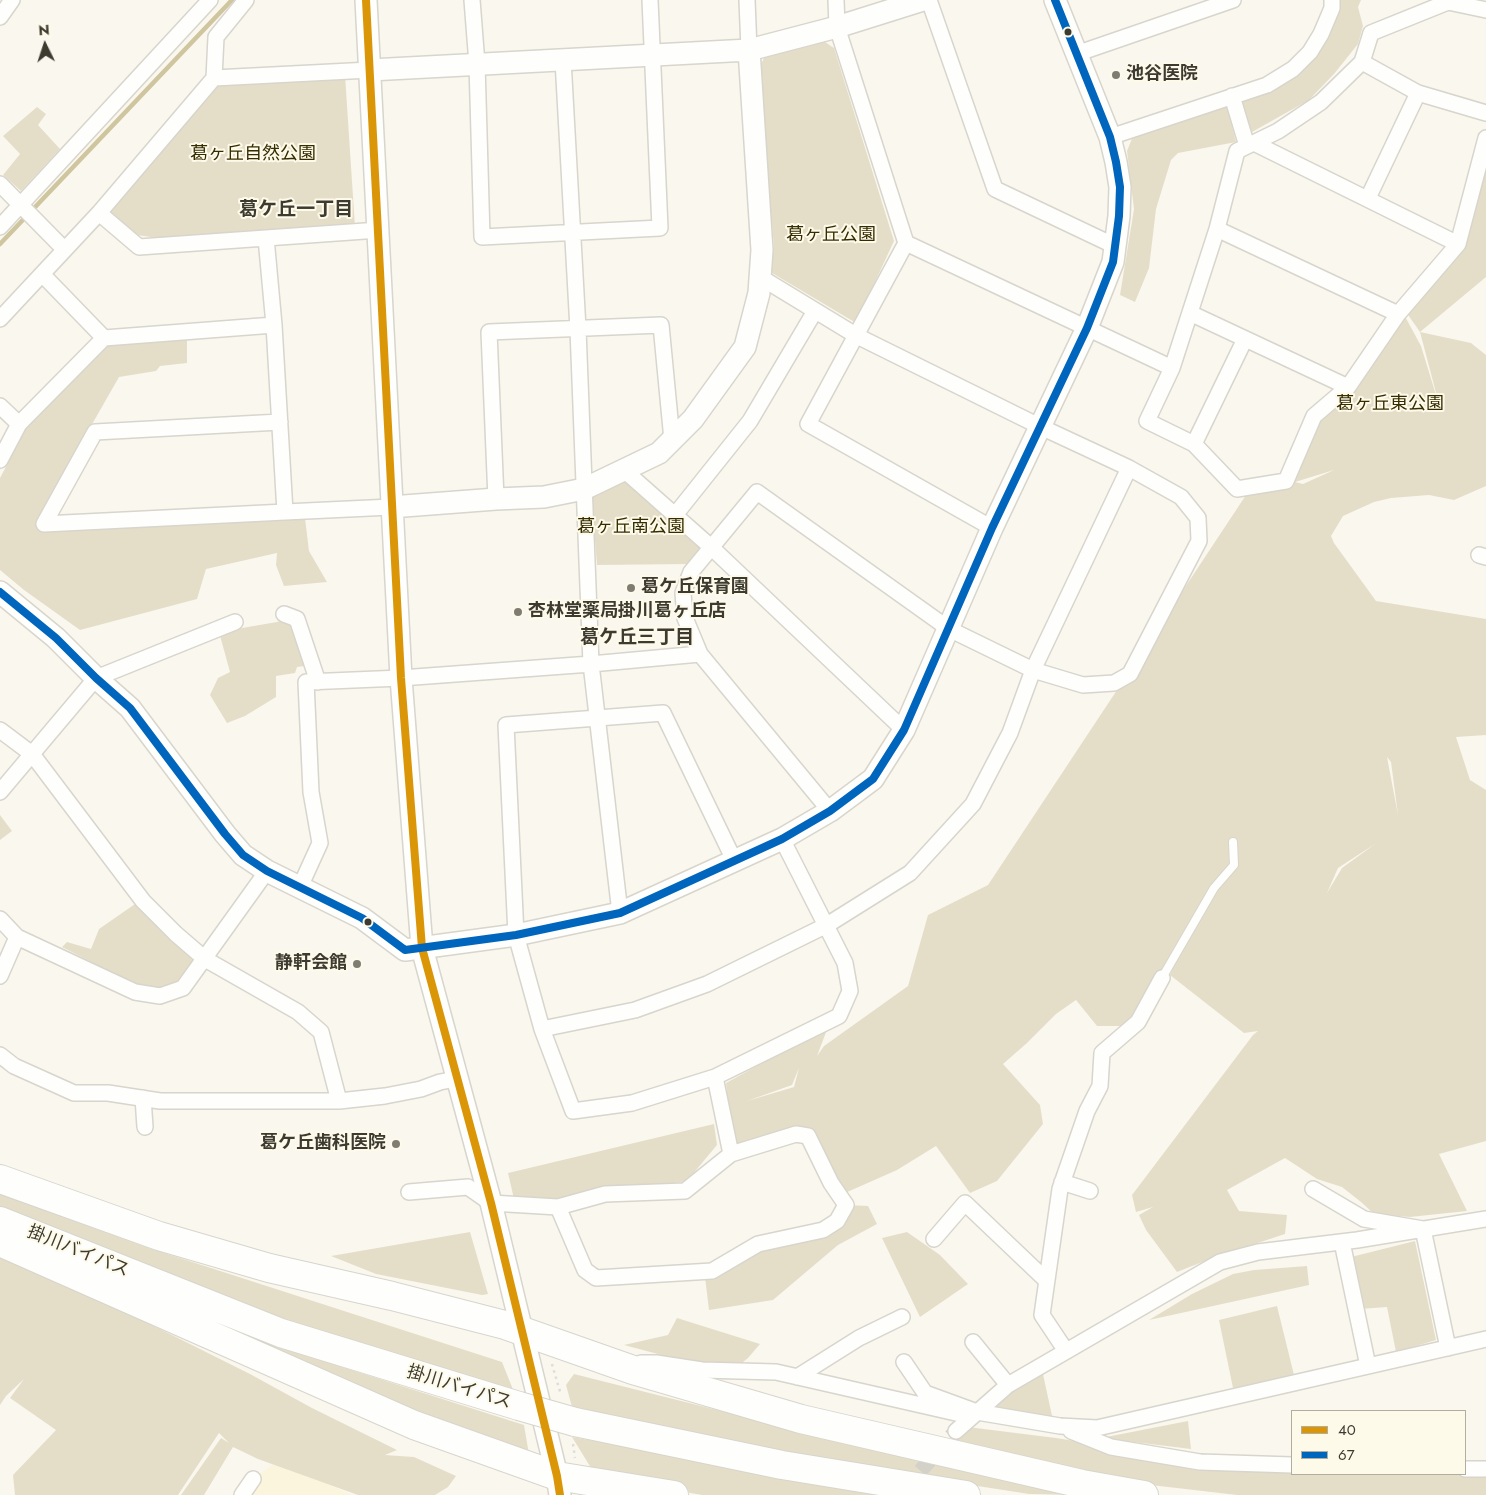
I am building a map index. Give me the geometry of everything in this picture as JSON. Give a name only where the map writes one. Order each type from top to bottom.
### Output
[{"type":"highway","points":[[0,1179],[159,1236],[268,1268],[392,1296],[533,1334],[615,1364],[801,1419],[1072,1482],[1144,1495]]},
{"type":"highway","name":"掛川バイパス","points":[[0,1220],[281,1333],[519,1406],[574,1429],[966,1495]]},
{"type":"highway","points":[[0,1242],[414,1425],[565,1484],[674,1495]]},
{"type":"street","points":[[0,17],[12,0]]},
{"type":"street","points":[[0,227],[27,211],[210,0]]},
{"type":"street","points":[[0,320],[99,213],[214,78],[216,37],[246,0]]},
{"type":"street","points":[[366,0],[401,678],[422,948],[491,1203],[533,1334],[565,1484]]},
{"type":"street","points":[[472,0],[477,64],[482,236],[660,228],[650,0]]},
{"type":"street","points":[[280,422],[95,432],[44,524],[391,507],[544,497],[584,489],[625,471],[659,453],[693,419],[745,347],[759,292],[762,250],[747,0]]},
{"type":"street","points":[[836,0],[837,27],[906,243],[808,424],[992,528]]},
{"type":"street","points":[[214,78],[749,50],[837,27],[923,0]]},
{"type":"street","points":[[929,0],[995,189],[1116,246]]},
{"type":"street","points":[[0,592],[56,638],[96,678],[130,708],[243,855],[266,871],[362,918],[405,950],[516,935],[620,913],[782,839],[830,811],[873,779],[904,730],[992,528],[1086,328],[1113,262],[1119,216],[1120,187],[1110,136],[1055,0]]},
{"type":"street","points":[[1076,54],[1233,0]]},
{"type":"street","points":[[1110,136],[1267,85],[1293,69],[1310,52],[1321,34],[1332,8],[1332,0]]},
{"type":"street","points":[[1486,10],[1448,1],[1371,33],[1362,62],[1321,102],[1278,131],[1237,151],[1217,229],[1172,368],[1147,421],[1194,444],[1237,489],[1286,481],[1314,416],[1348,387],[1398,314],[1458,244],[1486,138]]},
{"type":"street","points":[[563,60],[578,329],[592,664],[620,913]]},
{"type":"street","points":[[1362,62],[1418,93],[1486,112]]},
{"type":"street","points":[[1368,198],[1418,93]]},
{"type":"street","points":[[1232,96],[1250,145],[1368,198],[1458,244]]},
{"type":"street","points":[[0,184],[64,249]]},
{"type":"street","points":[[99,213],[139,247],[379,230]]},
{"type":"street","points":[[1217,229],[1398,314]]},
{"type":"street","points":[[266,238],[274,325],[285,512]]},
{"type":"street","points":[[906,243],[1172,368]]},
{"type":"street","points":[[42,274],[104,338]]},
{"type":"street","points":[[760,277],[857,336],[1041,427],[1129,468],[1182,497],[1198,518],[1199,541],[1130,674],[1114,683],[1082,685],[1033,670],[949,629],[757,492],[691,572],[683,593],[686,618],[700,654],[830,811]]},
{"type":"street","points":[[675,515],[750,422],[815,311]]},
{"type":"street","points":[[1190,313],[1348,387]]},
{"type":"street","points":[[0,460],[19,424],[104,338],[274,325]]},
{"type":"street","points":[[496,499],[489,332],[661,325],[672,440]]},
{"type":"street","points":[[1194,444],[1245,339]]},
{"type":"street","points":[[0,406],[19,424]]},
{"type":"street","points":[[542,1029],[635,1010],[707,984],[826,925],[910,873],[974,804],[1010,733],[1033,670],[1129,468]]},
{"type":"street","points":[[625,471],[711,547],[904,730]]},
{"type":"street","points":[[284,614],[297,619],[318,682]]},
{"type":"street","points":[[0,792],[96,678],[235,622]]},
{"type":"street","points":[[300,888],[320,843],[311,792],[306,682],[401,678],[700,654]]},
{"type":"street","points":[[734,860],[663,713],[506,726],[516,935],[542,1029],[573,1111],[632,1103],[715,1077],[839,1016],[850,991],[845,963],[782,839]]},
{"type":"street","points":[[0,730],[32,754],[143,901],[176,934],[205,959],[298,1012],[322,1032],[339,1101]]},
{"type":"street","points":[[0,919],[17,937],[135,992],[160,996],[183,988],[266,871]]},
{"type":"street","points":[[0,976],[17,937]]},
{"type":"street","points":[[1066,1351],[1042,1315],[1060,1189],[1087,1111],[1100,1086],[1102,1054],[1138,1022],[1162,978]]},
{"type":"street","points":[[0,1055],[14,1066],[74,1093],[108,1093],[160,1101],[339,1101],[385,1096],[421,1089],[440,1082],[456,1079]]},
{"type":"street","points":[[715,1077],[731,1154]]},
{"type":"street","points":[[143,1098],[145,1127]]},
{"type":"street","points":[[409,1192],[468,1187],[491,1203],[558,1207],[605,1194],[685,1191],[731,1154],[796,1134],[808,1136],[832,1183],[846,1205],[837,1221],[823,1230],[758,1244],[712,1270],[596,1278],[585,1270],[558,1207]]},
{"type":"street","points":[[1062,1182],[1090,1191]]},
{"type":"street","points":[[1312,1189],[1364,1219],[1422,1230]]},
{"type":"street","points":[[934,1240],[965,1203],[1047,1281]]},
{"type":"street","points":[[956,1431],[1008,1385],[1220,1262],[1258,1252],[1342,1242],[1486,1219]]},
{"type":"street","points":[[1422,1230],[1448,1348]]},
{"type":"street","points":[[1342,1242],[1368,1366]]},
{"type":"street","points":[[797,1377],[859,1338],[902,1317]]},
{"type":"street","points":[[615,1364],[656,1363],[702,1370],[776,1372],[974,1414],[1060,1426],[1097,1428],[1486,1339]]},
{"type":"street","points":[[973,1342],[1008,1385]]},
{"type":"street","points":[[904,1362],[925,1393],[974,1414]]},
{"type":"street","points":[[1060,1426],[1111,1447],[1200,1462],[1291,1464]]},
{"type":"street","points":[[1466,1469],[1486,1468]]},
{"type":"street","points":[[242,1495],[253,1478]]},
{"type":"lane","points":[[1162,978],[1214,888],[1234,865],[1234,842]]},
{"type":"path","points":[[533,1334],[561,1395]]},
{"type":"path","points":[[565,1484],[574,1429]]},
{"type":"shaded area","points":[[278,1460],[352,1495],[243,1495],[253,1479]]},
{"type":"green space","points":[[1339,0],[1361,0],[1358,7],[1363,26],[1358,44],[1334,74],[1309,100],[1252,132],[1240,100],[1287,81],[1319,53],[1335,23]]},
{"type":"green space","name":"葛ヶ丘公園","points":[[825,42],[834,48],[894,241],[856,323],[767,270],[774,247],[759,68],[764,58]]},
{"type":"green space","name":"葛ヶ丘自然公園","points":[[345,75],[355,227],[187,239],[136,235],[113,218],[110,208],[214,78]]},
{"type":"green space","points":[[1227,106],[1236,142],[1178,153],[1171,160],[1156,209],[1149,268],[1135,302],[1120,295],[1134,209],[1127,151],[1133,136]]},
{"type":"green space","points":[[37,107],[46,114],[38,125],[60,149],[21,191],[3,175],[20,154],[3,136]]},
{"type":"green space","points":[[1486,142],[1486,277],[1420,332],[1406,312],[1464,242]]},
{"type":"green space","name":"葛ヶ丘東公園","points":[[1401,309],[1421,346],[1440,408],[1420,332],[1471,343],[1486,355],[1486,486],[1454,500],[1429,495],[1391,498],[1374,502],[1343,516],[1331,536],[1334,543],[1376,601],[1486,619],[1486,735],[1456,737],[1470,780],[1486,790],[1486,1141],[1439,1154],[1467,1211],[1410,1217],[1374,1214],[1342,1187],[1317,1179],[1285,1158],[1227,1190],[1239,1211],[1287,1215],[1285,1234],[1215,1257],[1177,1272],[1146,1230],[1139,1215],[1153,1207],[1136,1212],[1132,1195],[1253,1035],[1258,1031],[1244,1033],[1170,975],[1176,959],[1133,1026],[1097,1026],[1076,1000],[1056,1014],[1003,1064],[1040,1105],[1043,1124],[997,1181],[970,1193],[936,1146],[897,1170],[845,1193],[810,1127],[734,1144],[726,1083],[828,1027],[817,1056],[824,1046],[908,986],[928,915],[988,885],[1248,492],[1293,482],[1314,416]],"holes":[[[1334,470],[1303,484],[1295,482]],[[1387,757],[1391,762],[1398,815]],[[1375,844],[1342,868],[1327,893],[1338,868]],[[799,1068],[794,1087],[747,1101],[792,1085]]]},
{"type":"green space","points":[[187,336],[187,363],[160,366],[156,371],[119,377],[62,477],[40,527],[76,531],[305,518],[309,551],[327,582],[284,586],[276,565],[277,553],[206,569],[197,599],[80,630],[24,590],[0,570],[0,478],[28,425],[109,344]]},
{"type":"green space","name":"葛ヶ丘南公園","points":[[627,473],[702,546],[689,564],[597,565],[591,492]]},
{"type":"green space","points":[[300,618],[312,665],[297,667],[295,673],[276,676],[276,697],[245,716],[227,723],[210,695],[218,678],[230,672],[219,632]]},
{"type":"green space","points":[[0,815],[12,831],[0,840]]},
{"type":"green space","points":[[135,904],[175,938],[194,962],[185,976],[173,984],[158,990],[140,987],[62,947],[67,942],[91,949],[99,929]]},
{"type":"green space","points":[[714,1124],[717,1145],[687,1181],[561,1200],[514,1199],[508,1173]]},
{"type":"green space","points":[[0,1194],[149,1248],[502,1362],[514,1392],[242,1307],[0,1207]]},
{"type":"green space","points":[[846,1205],[868,1206],[877,1224],[838,1245],[773,1300],[709,1310],[705,1277],[758,1244],[820,1231]]},
{"type":"green space","points":[[470,1232],[488,1294],[482,1295],[376,1274],[331,1256]]},
{"type":"green space","points":[[907,1232],[940,1255],[968,1284],[920,1317],[882,1238]]},
{"type":"green space","points":[[1415,1241],[1436,1340],[1396,1352],[1387,1307],[1360,1309],[1351,1257]]},
{"type":"green space","points":[[0,1253],[176,1337],[397,1450],[385,1455],[414,1457],[456,1476],[448,1487],[435,1495],[358,1495],[258,1459],[233,1447],[204,1495],[181,1495],[221,1438],[229,1443],[219,1433],[178,1495],[15,1495],[13,1475],[56,1430],[10,1398],[24,1379],[6,1396],[0,1405]]},
{"type":"green space","points":[[1307,1266],[1309,1285],[1149,1320],[1192,1294],[1233,1274],[1254,1270]]},
{"type":"green space","points":[[1277,1306],[1294,1375],[1233,1388],[1219,1320]]},
{"type":"green space","points":[[182,1316],[524,1425],[530,1460]]},
{"type":"green space","points":[[677,1318],[760,1344],[748,1358],[733,1370],[699,1365],[624,1345],[668,1335]]},
{"type":"green space","points":[[1041,1365],[1054,1425],[977,1412]]},
{"type":"green space","points":[[574,1374],[864,1447],[1078,1495],[1029,1494],[855,1467],[572,1407],[566,1385]]},
{"type":"green space","points":[[1188,1421],[1191,1449],[1101,1438]]},
{"type":"green space","points":[[960,1426],[1056,1438],[1267,1471],[1291,1471],[1291,1475],[1466,1475],[1486,1467],[1486,1495],[1237,1495],[1073,1476],[948,1450]]},
{"type":"green space","points":[[572,1437],[894,1495],[702,1495],[596,1476]]},
{"type":"waterway","points":[[0,244],[232,0]]},
{"type":"tunnel","points":[[905,1488],[956,1431]]},
{"type":"transit line","name":"40","points":[[366,0],[401,678],[422,948],[491,1203],[560,1495]]},
{"type":"transit line","name":"67","points":[[0,592],[56,638],[96,678],[130,708],[243,855],[267,871],[362,918],[405,950],[516,935],[620,913],[782,839],[830,811],[873,779],[904,730],[992,528],[1087,328],[1113,262],[1119,216],[1120,187],[1116,162],[1110,137],[1055,0]]},
{"type":"place","name":"池谷医院","points":[[1116,75]]},
{"type":"place","name":"葛ケ丘保育園","points":[[631,588]]},
{"type":"place","name":"杏林堂薬局掛川葛ヶ丘店","points":[[518,612]]},
{"type":"place","name":"静軒会館","points":[[357,964]]},
{"type":"place","name":"葛ケ丘歯科医院","points":[[396,1144]]},
{"type":"district","name":"葛ケ丘一丁目","points":[[296,210]]},
{"type":"district","name":"葛ケ丘三丁目","points":[[637,638]]}]
